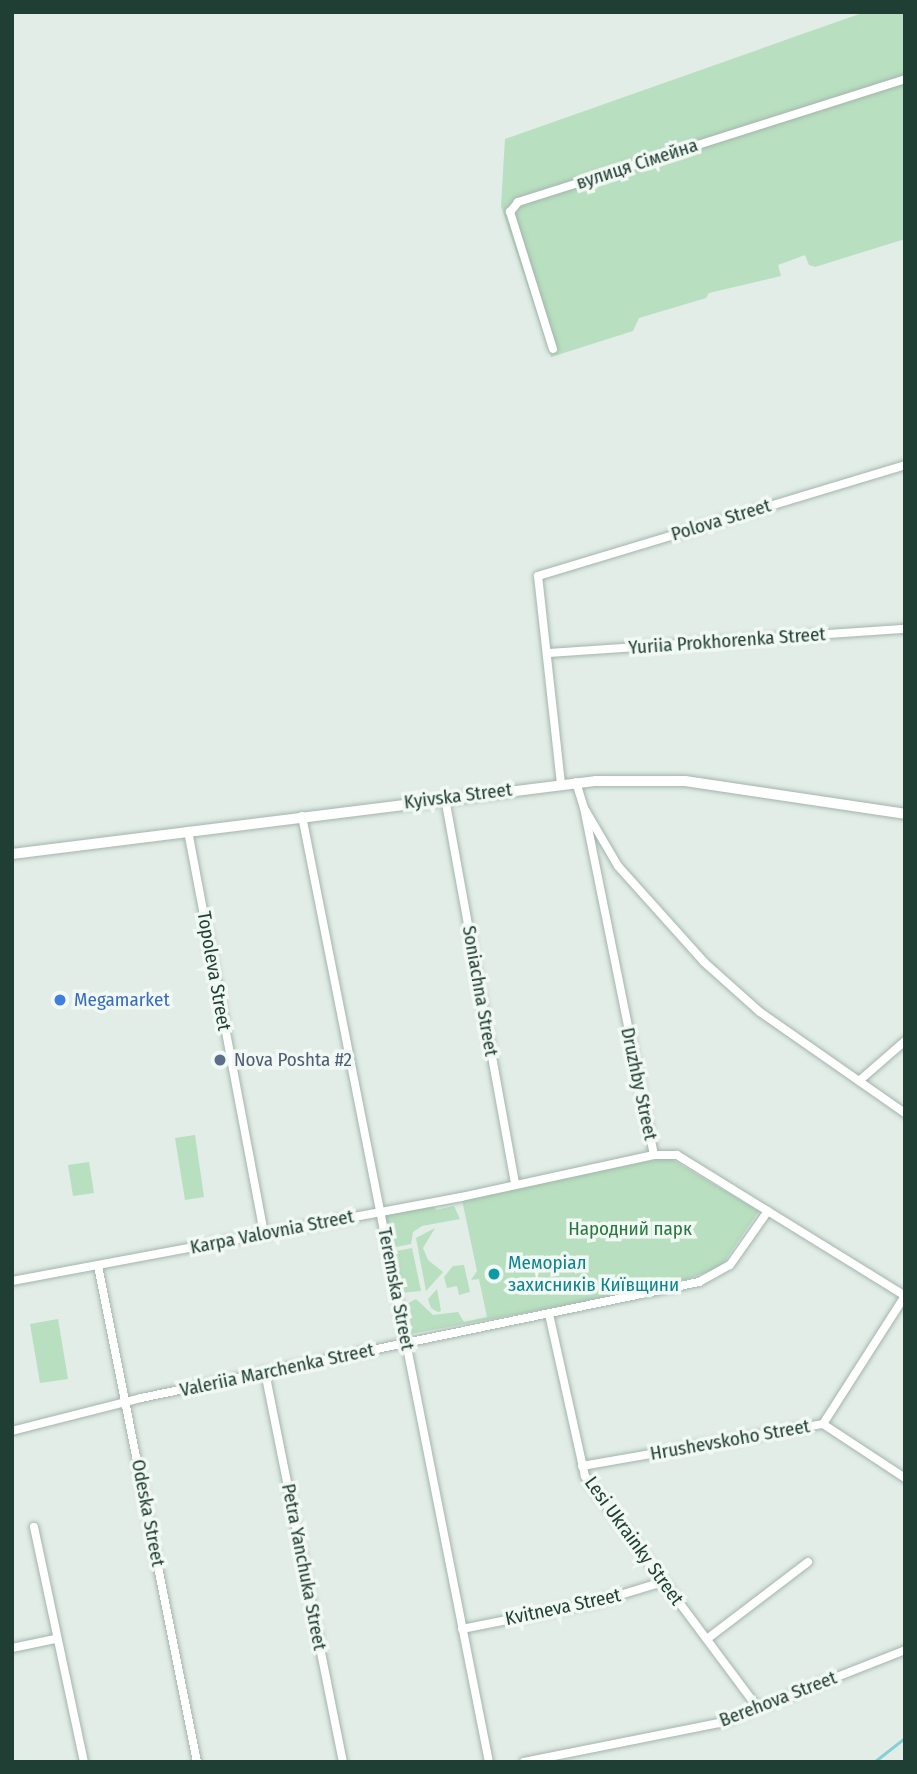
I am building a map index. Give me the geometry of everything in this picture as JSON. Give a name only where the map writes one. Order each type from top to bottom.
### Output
[{"type":"street","name":"вулиця Сімейна","points":[[553,349],[510,212],[518,202],[905,79]]},
{"type":"street","name":"Polova Street","points":[[550,653],[538,576],[905,465]]},
{"type":"street","name":"Yuriia Prokhorenka Street","points":[[550,653],[905,629]]},
{"type":"street","points":[[550,653],[561,784]]},
{"type":"street","name":"Kyivska Street","points":[[12,853],[576,782],[685,781],[905,814]]},
{"type":"street","points":[[576,782],[584,808],[618,866],[704,962],[760,1012],[905,1113]]},
{"type":"street","name":"Soniachna Street","points":[[445,798],[515,1184]]},
{"type":"street","name":"Druzhby Street","points":[[584,808],[654,1154],[668,1151],[677,1155],[905,1296]]},
{"type":"street","name":"Teremska Street","points":[[302,816],[489,1762]]},
{"type":"street","name":"Topoleva Street","points":[[188,831],[264,1235]]},
{"type":"street","points":[[859,1082],[905,1041]]},
{"type":"street","name":"Karpa Valovnia Street","points":[[12,1281],[264,1235],[654,1154]]},
{"type":"street","name":"Valeriia Marchenka Street","points":[[12,1431],[265,1372],[548,1314],[711,1277],[730,1265],[768,1211]]},
{"type":"street","name":"Odeska Street","points":[[97,1266],[120,1395],[127,1403],[197,1762]]},
{"type":"street","points":[[823,1424],[905,1296]]},
{"type":"street","name":"Lesi Ukrainky Street","points":[[548,1314],[582,1466],[663,1582],[757,1707]]},
{"type":"street","name":"Petra Yanchuka Street","points":[[265,1372],[343,1762]]},
{"type":"street","name":"Hrushevskoho Street","points":[[582,1466],[823,1424],[905,1478]]},
{"type":"street","points":[[34,1527],[55,1639],[84,1762]]},
{"type":"street","points":[[707,1639],[808,1562]]},
{"type":"street","name":"Kvitneva Street","points":[[462,1629],[597,1602],[663,1582]]},
{"type":"street","points":[[12,1648],[55,1639]]},
{"type":"street","name":"Berehova Street","points":[[524,1762],[720,1723],[905,1650]]},
{"type":"green space","points":[[865,12],[905,12],[905,239],[815,267],[809,265],[805,255],[778,265],[781,276],[709,293],[706,298],[639,318],[633,331],[551,357],[501,206],[505,139]]},
{"type":"green space","points":[[195,1135],[204,1197],[185,1200],[175,1138]]},
{"type":"green space","name":"Народний парк","points":[[668,1157],[759,1211],[720,1268],[661,1288],[410,1334],[403,1306],[416,1299],[433,1315],[458,1312],[464,1322],[487,1317],[479,1279],[471,1280],[477,1271],[462,1200]]},
{"type":"green space","points":[[89,1162],[94,1193],[73,1196],[68,1165]]},
{"type":"green space","points":[[433,1205],[436,1210],[454,1206],[460,1219],[422,1226],[413,1232],[411,1244],[391,1248],[385,1215]]},
{"type":"green space","points":[[435,1228],[423,1248],[428,1260],[443,1272],[426,1291],[416,1238]]},
{"type":"green space","points":[[412,1248],[421,1291],[400,1293],[392,1252]]},
{"type":"green space","points":[[464,1265],[470,1292],[459,1295],[457,1286],[447,1288],[444,1277],[453,1266]]},
{"type":"green space","points":[[437,1289],[441,1311],[438,1312],[431,1308],[428,1299]]},
{"type":"green space","points":[[58,1319],[68,1379],[40,1383],[30,1324]]},
{"type":"waterway","points":[[874,1762],[905,1738]]},
{"type":"place","name":"Megamarket","points":[[60,1000]]},
{"type":"place","name":"Nova Poshta #2","points":[[220,1060]]},
{"type":"place","name":"Меморіал захисників Київщини","points":[[494,1274]]}]
